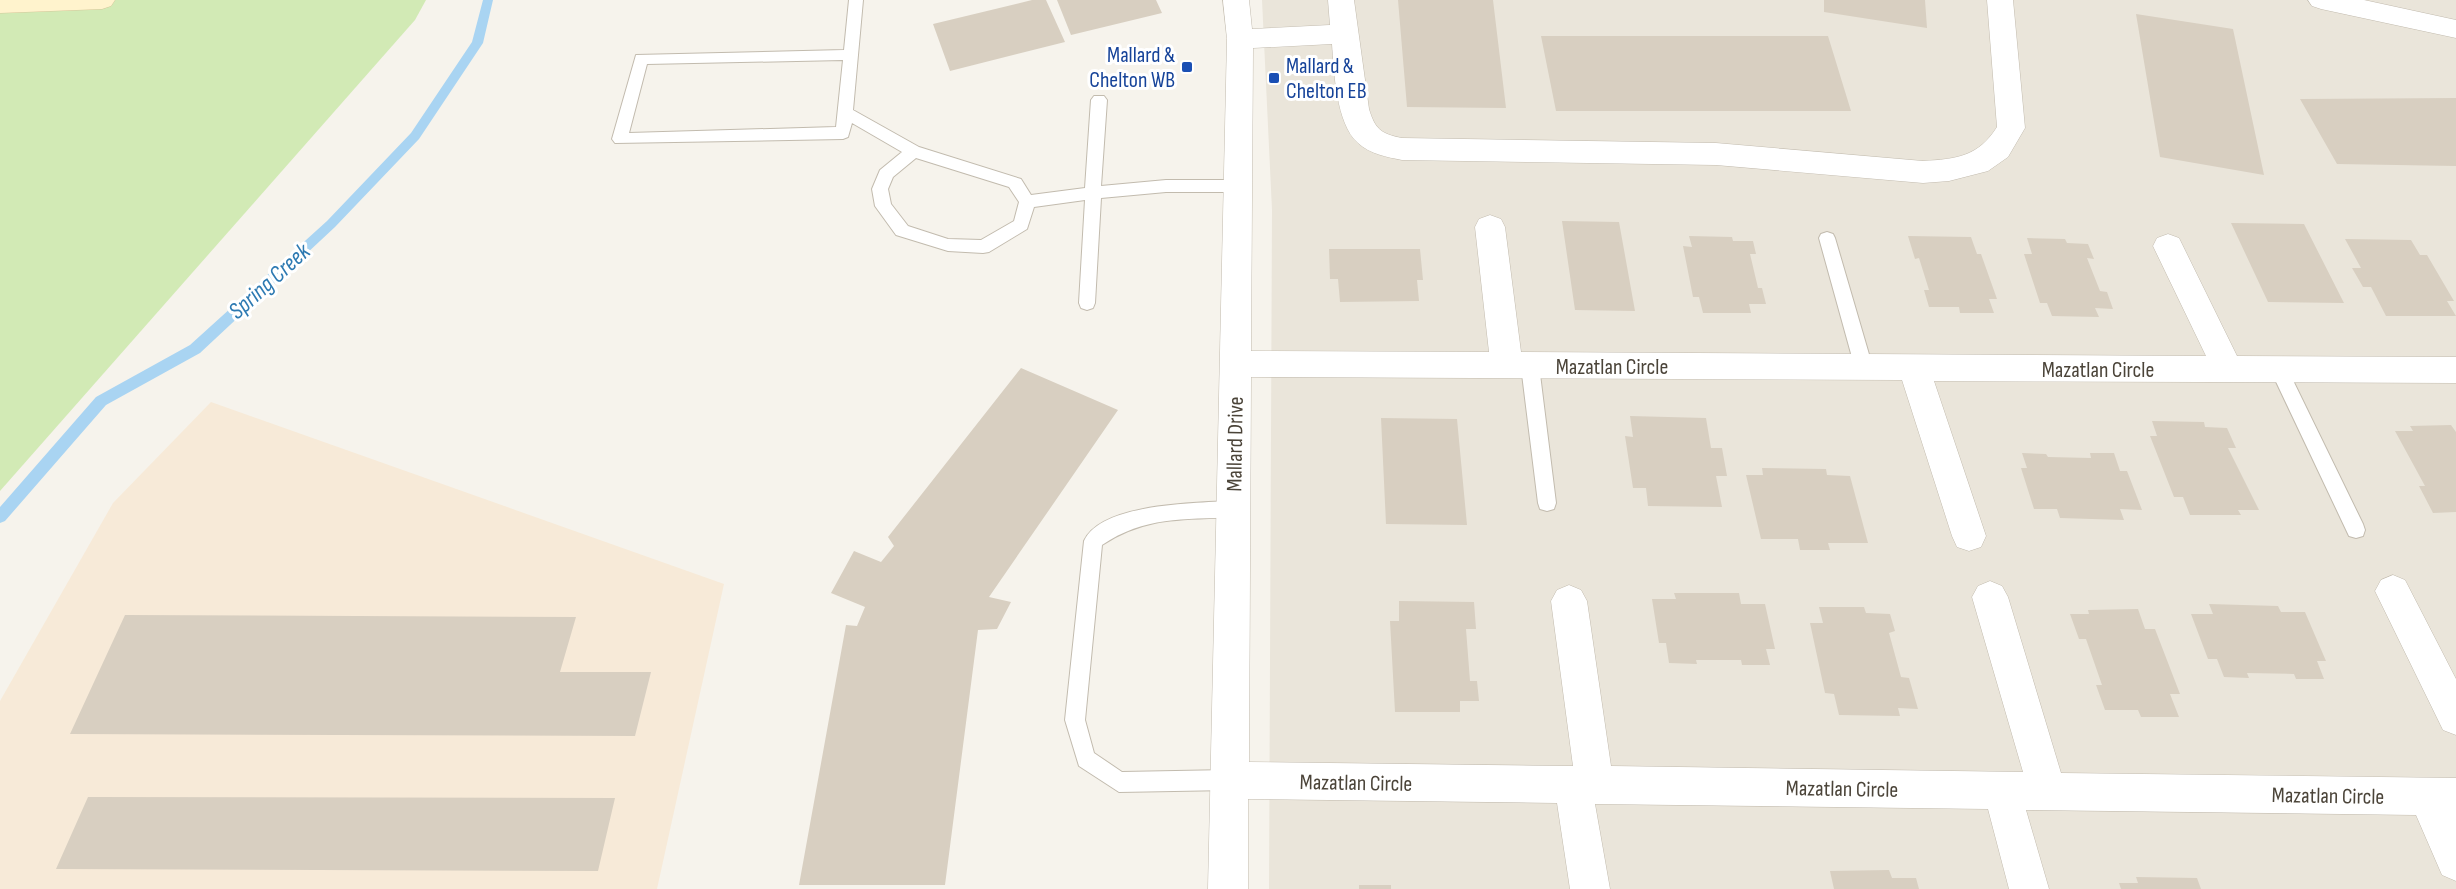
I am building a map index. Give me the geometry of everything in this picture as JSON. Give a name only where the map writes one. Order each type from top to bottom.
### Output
[{"type":"main road","points":[[0,4],[102,0]]},
{"type":"street","name":"Mallard Drive","points":[[1228,889],[1240,39],[1236,0]]},
{"type":"street","points":[[1341,0],[1355,113],[1362,131],[1380,144],[1402,149],[1716,154],[1923,172],[1949,170],[1978,163],[1998,149],[2011,129],[2000,0]]},
{"type":"street","points":[[2321,0],[2456,29]]},
{"type":"street","points":[[1240,39],[1346,34]]},
{"type":"street","points":[[1490,227],[1518,366]]},
{"type":"street","points":[[2168,246],[2228,369]]},
{"type":"street","name":"Mazatlan Circle","points":[[1235,364],[2456,370]]},
{"type":"street","points":[[1914,368],[1969,536]]},
{"type":"street","points":[[2394,591],[2456,717]]},
{"type":"street","points":[[1990,597],[2048,791]]},
{"type":"street","points":[[1569,601],[1590,889]]},
{"type":"street","name":"Mazatlan Circle","points":[[1228,780],[2442,797]]},
{"type":"street","points":[[2002,791],[2029,889]]},
{"type":"street","points":[[2442,797],[2456,861]]},
{"type":"lane","points":[[850,54],[641,59],[620,139],[843,133],[856,0]]},
{"type":"lane","points":[[1087,303],[1099,100]]},
{"type":"lane","points":[[844,112],[913,151],[1016,183],[1027,202],[1021,225],[984,247],[948,245],[902,231],[883,206],[880,189],[886,174],[913,151]]},
{"type":"lane","points":[[1027,202],[1166,186],[1238,186]]},
{"type":"lane","points":[[1827,238],[1864,368]]},
{"type":"lane","points":[[1518,366],[1547,502]]},
{"type":"lane","points":[[2279,369],[2356,530]]},
{"type":"lane","points":[[1228,780],[1119,782],[1086,759],[1075,720],[1093,541],[1117,525],[1156,513],[1233,509]]},
{"type":"shaded area","points":[[1262,0],[2456,0],[2456,889],[1269,889],[1272,210]]},
{"type":"shaded area","points":[[211,402],[724,584],[657,889],[0,889],[0,701],[113,503]]},
{"type":"green space","points":[[0,0],[426,0],[415,20],[0,491]]},
{"type":"building","points":[[1032,0],[1046,0],[1065,42],[950,71],[933,24]]},
{"type":"building","points":[[1057,0],[1156,0],[1162,13],[1071,35]]},
{"type":"building","points":[[1398,0],[1493,0],[1506,108],[1407,107]]},
{"type":"building","points":[[1824,0],[1925,0],[1927,28],[1824,12]]},
{"type":"building","points":[[2136,14],[2233,29],[2264,175],[2160,157]]},
{"type":"building","points":[[1541,36],[1828,36],[1851,111],[1556,111]]},
{"type":"building","points":[[2456,98],[2456,166],[2337,164],[2300,99]]},
{"type":"building","points":[[1562,221],[1619,222],[1635,311],[1575,310]]},
{"type":"building","points":[[2231,223],[2304,224],[2344,303],[2268,302]]},
{"type":"building","points":[[1689,236],[1732,237],[1733,241],[1753,241],[1756,254],[1750,254],[1758,288],[1762,288],[1766,304],[1749,304],[1751,313],[1703,313],[1699,297],[1693,297],[1683,246],[1692,247]]},
{"type":"building","points":[[1908,236],[1971,237],[1977,254],[1981,254],[1997,299],[1989,299],[1994,313],[1960,313],[1959,307],[1929,307],[1924,290],[1929,290],[1919,258],[1915,259]]},
{"type":"building","points":[[2027,238],[2065,239],[2067,243],[2088,244],[2094,259],[2087,258],[2100,291],[2107,292],[2113,309],[2095,308],[2099,317],[2052,316],[2047,303],[2040,303],[2024,254],[2032,254]]},
{"type":"building","points":[[2345,239],[2411,240],[2420,255],[2427,255],[2454,301],[2447,301],[2456,316],[2386,316],[2371,287],[2363,287],[2352,268],[2361,268]]},
{"type":"building","points":[[1329,249],[1420,249],[1423,280],[1417,280],[1419,301],[1340,302],[1338,279],[1330,279]]},
{"type":"building","points":[[1021,368],[1118,410],[989,597],[1011,602],[997,629],[978,630],[945,885],[799,885],[846,625],[857,626],[865,607],[831,593],[854,551],[881,562],[894,546],[888,537]]},
{"type":"building","points":[[1630,416],[1706,418],[1711,448],[1722,448],[1727,476],[1716,476],[1722,507],[1648,506],[1646,488],[1633,488],[1625,436],[1633,437]]},
{"type":"building","points":[[1381,418],[1457,419],[1467,525],[1386,524]]},
{"type":"building","points":[[2152,421],[2204,422],[2205,427],[2227,428],[2236,448],[2228,448],[2259,510],[2238,510],[2241,515],[2190,515],[2183,497],[2174,497],[2150,436],[2157,436]]},
{"type":"building","points":[[2451,425],[2456,432],[2456,512],[2433,513],[2419,486],[2425,486],[2395,431],[2413,431],[2410,426]]},
{"type":"building","points":[[2022,453],[2046,454],[2048,457],[2091,458],[2090,453],[2114,453],[2120,471],[2127,471],[2142,510],[2120,509],[2124,520],[2060,518],[2057,509],[2034,509],[2021,468],[2027,468]]},
{"type":"building","points":[[1762,468],[1826,469],[1827,475],[1850,476],[1868,543],[1828,543],[1830,550],[1800,550],[1798,539],[1761,539],[1746,475],[1763,475]]},
{"type":"building","points":[[1674,593],[1739,593],[1741,604],[1765,604],[1775,649],[1766,649],[1770,665],[1742,665],[1741,660],[1696,660],[1697,664],[1669,663],[1666,643],[1659,643],[1652,599],[1676,599]]},
{"type":"building","points":[[1399,601],[1474,602],[1476,629],[1466,629],[1470,681],[1477,681],[1479,701],[1460,701],[1460,712],[1395,712],[1390,621],[1399,621]]},
{"type":"building","points":[[2209,604],[2278,606],[2281,612],[2305,612],[2326,661],[2317,661],[2324,679],[2296,679],[2294,674],[2247,673],[2249,678],[2224,677],[2217,659],[2208,659],[2191,614],[2213,614]]},
{"type":"building","points":[[1819,607],[1864,607],[1866,613],[1890,614],[1895,631],[1889,633],[1901,677],[1909,678],[1918,709],[1898,708],[1900,716],[1839,715],[1834,694],[1825,693],[1810,623],[1823,623]]},
{"type":"building","points":[[2138,609],[2145,629],[2155,629],[2180,694],[2170,694],[2179,717],[2141,717],[2138,710],[2105,710],[2096,685],[2102,685],[2086,639],[2079,639],[2070,614],[2089,614],[2088,610]]},
{"type":"building","points":[[125,615],[576,617],[560,672],[651,672],[635,736],[70,734]]},
{"type":"building","points":[[88,797],[615,798],[598,871],[56,869]]},
{"type":"building","points":[[1889,870],[1892,878],[1916,878],[1919,889],[1834,889],[1830,871]]},
{"type":"building","points":[[2136,877],[2197,878],[2201,889],[2121,889],[2119,883],[2138,883]]},
{"type":"building","points":[[1359,885],[1391,885],[1391,889],[1359,889]]},
{"type":"waterway","name":"Spring Creek","points":[[0,517],[101,401],[195,349],[331,224],[415,136],[477,43],[488,0]]},
{"type":"place","name":"Mallard & Chelton WB","points":[[1187,67]]},
{"type":"place","name":"Mallard & Chelton EB","points":[[1274,78]]}]
